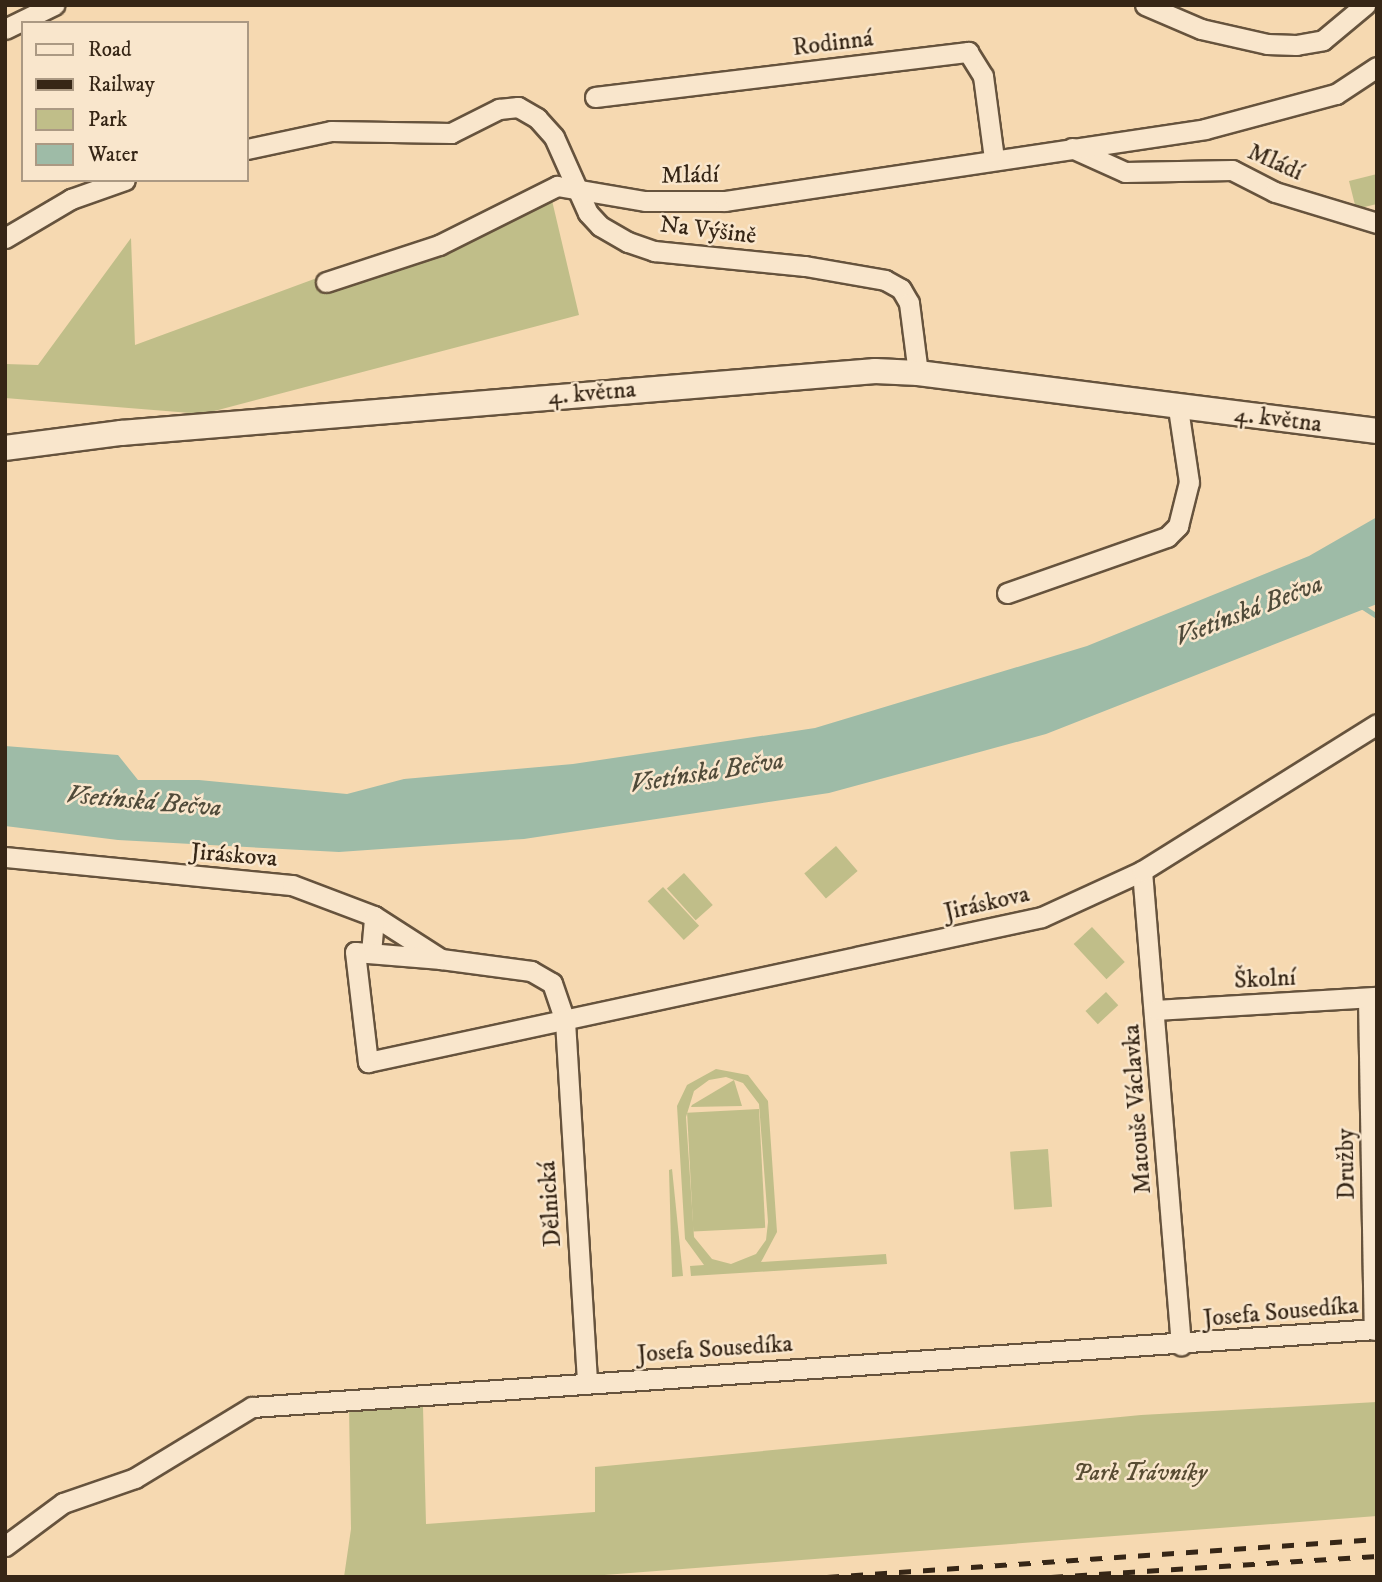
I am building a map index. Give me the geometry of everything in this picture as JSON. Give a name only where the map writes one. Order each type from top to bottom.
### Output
[{"type":"street","points":[[21,21],[54,5]]},
{"type":"street","points":[[1145,5],[1201,29],[1267,44],[1296,45],[1323,40],[1366,5]]},
{"type":"street","points":[[5,29],[21,21]]},
{"type":"street","name":"Rodinná","points":[[595,97],[968,52],[983,76],[994,158]]},
{"type":"street","name":"Mládí","points":[[326,282],[439,245],[556,186],[578,187],[645,201],[725,201],[994,158],[1205,129],[1297,107],[1336,94],[1377,67]]},
{"type":"street","name":"Na Výšině","points":[[248,149],[331,131],[451,133],[499,109],[518,107],[537,117],[554,137],[588,213],[600,226],[654,251],[805,266],[885,280],[901,289],[909,303],[918,373]]},
{"type":"street","name":"Mládí","points":[[1072,148],[1125,172],[1232,170],[1275,192],[1377,223]]},
{"type":"street","points":[[5,238],[71,199],[119,182]]},
{"type":"street","name":"4. května","points":[[5,448],[121,433],[798,375],[918,373],[1178,408],[1377,431]]},
{"type":"street","points":[[1007,593],[1167,537],[1178,526],[1189,482],[1178,408]]},
{"type":"street","name":"Jiráskova","points":[[565,1021],[558,992],[531,971],[441,959],[355,952],[368,1062],[565,1021],[1042,917],[1142,871],[1377,724]]},
{"type":"street","name":"Jiráskova","points":[[5,857],[292,885],[373,916],[441,959]]},
{"type":"street","name":"Matouše Václavka","points":[[1142,871],[1156,1010],[1181,1345]]},
{"type":"street","points":[[370,953],[373,916]]},
{"type":"street","name":"Školní","points":[[1156,1010],[1373,998]]},
{"type":"street","name":"Družby","points":[[1373,998],[1375,1330]]},
{"type":"street","name":"Dělnická","points":[[565,1021],[587,1383]]},
{"type":"street","name":"Josefa Sousedíka","points":[[5,1546],[63,1503],[135,1478],[252,1407],[1375,1330]]},
{"type":"green space","points":[[1377,174],[1377,204],[1356,209],[1349,181]]},
{"type":"green space","points":[[550,192],[579,315],[203,414],[5,398],[5,364],[38,365],[131,238],[135,345]]},
{"type":"green space","points":[[836,846],[858,871],[826,898],[804,874]]},
{"type":"green space","points":[[684,873],[713,905],[696,920],[667,888]]},
{"type":"green space","points":[[663,887],[699,926],[684,940],[648,901]]},
{"type":"green space","points":[[1092,927],[1125,962],[1106,979],[1074,944]]},
{"type":"green space","points":[[1106,992],[1118,1005],[1098,1024],[1086,1011]]},
{"type":"green space","points":[[716,1069],[748,1075],[768,1101],[777,1232],[761,1262],[886,1254],[887,1264],[691,1276],[690,1266],[704,1265],[685,1239],[677,1106],[687,1085]],"holes":[[[726,1077],[743,1083],[759,1104],[768,1222],[766,1240],[756,1254],[731,1264],[712,1259],[694,1237],[686,1117],[694,1091],[709,1080]]]},
{"type":"green space","points":[[734,1080],[742,1106],[691,1107],[692,1105]]},
{"type":"green space","points":[[759,1109],[765,1228],[693,1232],[687,1113]]},
{"type":"green space","points":[[1048,1149],[1052,1207],[1014,1210],[1010,1152]]},
{"type":"green space","points":[[672,1169],[683,1276],[672,1277],[669,1170]]},
{"type":"green space","name":"Park Trávníky","points":[[1377,1402],[1377,1516],[578,1577],[344,1577],[351,1529],[349,1407],[423,1407],[426,1524],[595,1512],[595,1467],[1141,1415]]},
{"type":"water","name":"Vsetínská Bečva","points":[[1377,517],[1377,604],[1046,734],[829,793],[524,839],[339,852],[118,840],[5,826],[5,746],[118,755],[138,780],[199,780],[347,794],[404,779],[573,764],[815,728],[1087,646],[1309,556]]},
{"type":"waterway","points":[[1360,605],[1377,616]]},
{"type":"railway","points":[[827,1577],[1377,1539]]},
{"type":"railway","points":[[1051,1577],[1377,1556]]}]
